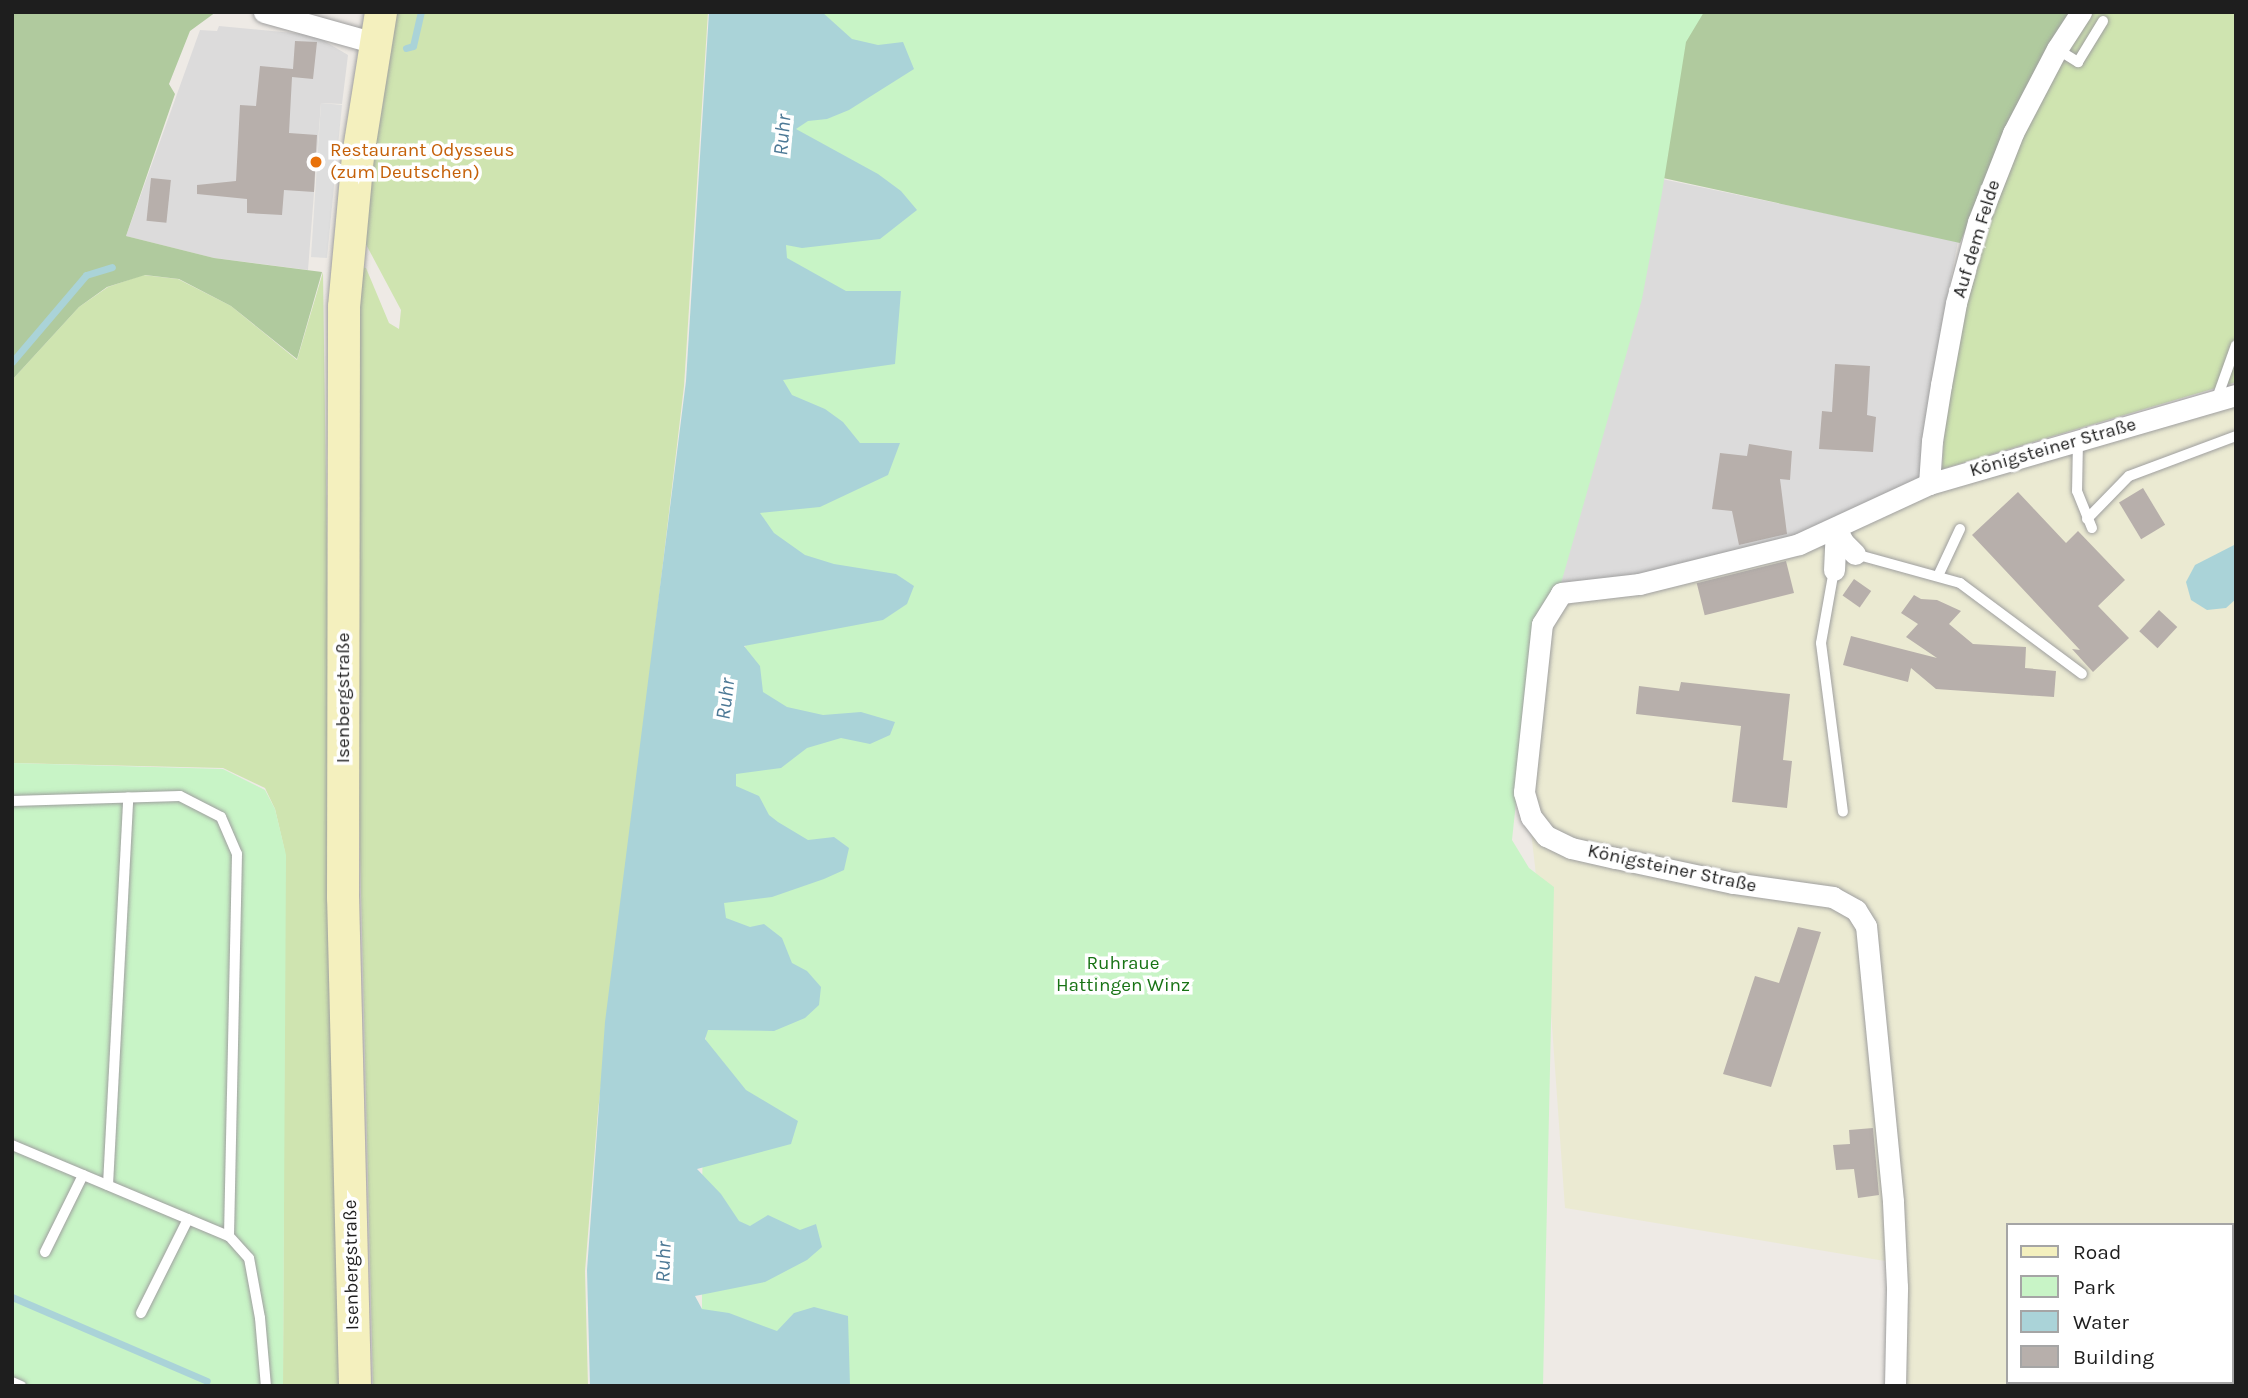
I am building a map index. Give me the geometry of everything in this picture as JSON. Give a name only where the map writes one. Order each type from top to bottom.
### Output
[{"type":"main road","name":"Isenbergstraße","points":[[355,1386],[344,898],[344,307],[358,156],[378,27]]},
{"type":"street","points":[[264,12],[378,27]]},
{"type":"street","name":"Auf dem Felde","points":[[1929,484],[1932,441],[1956,303],[1978,222],[2013,133],[2057,49],[2081,12]]},
{"type":"street","name":"Königsteiner Straße","points":[[1895,1386],[1897,1287],[1894,1201],[1869,938],[1861,918],[1845,902],[1820,893],[1733,883],[1571,848],[1546,836],[1531,817],[1524,792],[1540,633],[1546,614],[1561,593],[1639,584],[1799,544],[1929,484],[2226,398]]},
{"type":"street","points":[[1836,528],[1843,542],[1855,554]]},
{"type":"street","points":[[1834,570],[1836,528]]},
{"type":"lane","points":[[2057,49],[2078,62],[2103,22]]},
{"type":"lane","points":[[2226,398],[2236,345]]},
{"type":"lane","points":[[2078,441],[2077,491],[2090,523],[2129,476],[2236,436]]},
{"type":"lane","points":[[1938,576],[1959,529]]},
{"type":"lane","points":[[1855,554],[1960,583],[2082,674]]},
{"type":"lane","points":[[1834,570],[1821,643],[1843,811]]},
{"type":"lane","points":[[12,802],[180,796],[221,817],[237,854],[229,1236]]},
{"type":"lane","points":[[108,1185],[128,798]]},
{"type":"lane","points":[[12,1145],[229,1236],[249,1258],[260,1318],[266,1386]]},
{"type":"lane","points":[[45,1252],[83,1175]]},
{"type":"lane","points":[[141,1313],[188,1219]]},
{"type":"lane","points":[[12,1382],[21,1386]]},
{"type":"shaded area","points":[[219,26],[314,35],[348,55],[342,104],[321,103],[308,270],[214,258],[126,236],[200,30],[217,31]]},
{"type":"shaded area","name":"Restaurant Odysseus (zum Deutschen)","points":[[321,103],[342,105],[327,258],[311,257]]},
{"type":"shaded area","points":[[1662,179],[1958,241],[1940,334],[1930,481],[1836,528],[1639,583],[1544,584]]},
{"type":"green space","points":[[12,12],[216,12],[190,31],[169,84],[175,94],[126,236],[214,258],[322,272],[297,359],[231,306],[179,279],[145,275],[107,287],[79,307],[12,380]]},
{"type":"green space","points":[[393,12],[708,12],[684,386],[598,1111],[585,1271],[588,1386],[373,1386],[358,769],[360,267],[366,268],[389,323],[399,329],[401,310],[361,235]]},
{"type":"green space","name":"Ruhraue Hattingen Winz","points":[[793,12],[1704,12],[1686,42],[1642,299],[1560,587],[1519,774],[1512,840],[1529,868],[1554,887],[1543,1386],[702,1386],[702,1186],[707,980],[727,837],[784,243]]},
{"type":"green space","points":[[1699,12],[2075,12],[2005,135],[1960,243],[1663,178],[1685,32]]},
{"type":"green space","points":[[2090,12],[2236,12],[2236,382],[1942,469],[1947,385],[1984,218],[2023,131],[2069,41]]},
{"type":"green space","points":[[323,272],[339,1386],[283,1386],[285,852],[275,809],[265,788],[223,768],[12,763],[12,380],[79,307],[108,287],[143,275],[178,279],[231,306],[297,360]]},
{"type":"green space","points":[[2236,403],[2236,1386],[1901,1386],[1903,1264],[1565,1208],[1550,998],[1525,779],[1546,635],[1560,600],[1799,545],[1932,484]]},
{"type":"green space","points":[[12,763],[223,769],[265,790],[275,809],[286,855],[283,1386],[12,1386]]},
{"type":"water","name":"Ruhr","points":[[709,12],[822,12],[852,39],[878,45],[903,42],[914,69],[849,110],[827,119],[808,121],[796,129],[878,174],[901,191],[917,210],[880,239],[802,248],[786,245],[787,258],[846,291],[901,291],[895,364],[783,380],[792,395],[825,409],[843,422],[860,443],[900,443],[888,475],[820,507],[760,513],[774,533],[805,555],[834,564],[896,574],[914,586],[907,604],[883,620],[744,646],[760,666],[763,692],[787,707],[823,715],[861,712],[895,722],[890,735],[870,744],[841,738],[807,748],[781,768],[736,774],[736,786],[759,796],[769,815],[778,822],[808,840],[834,837],[849,848],[844,870],[824,879],[772,897],[724,903],[726,918],[750,927],[764,924],[782,938],[792,963],[807,971],[821,987],[819,1005],[805,1018],[774,1031],[708,1030],[705,1039],[746,1090],[798,1121],[791,1144],[697,1169],[721,1194],[739,1221],[750,1226],[768,1215],[800,1230],[816,1224],[822,1247],[807,1260],[765,1282],[695,1296],[702,1309],[729,1313],[777,1331],[794,1313],[814,1307],[848,1316],[850,1386],[590,1386],[587,1270],[605,1022],[686,381]]},
{"type":"water","points":[[2236,544],[2236,599],[2226,608],[2207,610],[2191,600],[2186,582],[2195,565]]},
{"type":"building","points":[[295,41],[317,42],[313,79],[292,77],[289,133],[317,135],[314,192],[284,190],[282,215],[247,213],[247,199],[197,194],[197,185],[236,181],[240,105],[256,106],[260,66],[293,69]]},
{"type":"building","points":[[151,178],[171,180],[166,223],[147,221]]},
{"type":"building","points":[[1835,364],[1870,366],[1867,415],[1876,417],[1873,452],[1819,449],[1822,411],[1832,412]]},
{"type":"building","points":[[1749,444],[1792,451],[1790,480],[1780,479],[1787,534],[1739,545],[1732,511],[1712,509],[1720,453],[1747,456]]},
{"type":"building","points":[[2143,488],[2165,525],[2141,539],[2119,502]]},
{"type":"building","points":[[2018,492],[2066,543],[2078,531],[2125,580],[2098,606],[2129,638],[2093,672],[2072,649],[2080,650],[1972,535]]},
{"type":"building","points":[[1786,561],[1794,593],[1705,615],[1697,583]]},
{"type":"building","points":[[1854,579],[1871,591],[1860,607],[1843,595]]},
{"type":"building","points":[[1914,595],[1921,599],[1937,600],[1961,611],[1949,624],[1973,644],[2026,647],[2025,668],[2056,671],[2054,697],[1936,689],[1911,668],[1908,682],[1843,665],[1851,636],[1937,658],[1906,637],[1918,624],[1901,613]]},
{"type":"building","points":[[2159,610],[2177,627],[2158,648],[2139,631]]},
{"type":"building","points":[[1681,682],[1790,694],[1783,760],[1792,761],[1787,808],[1732,802],[1741,726],[1636,714],[1639,686],[1679,691]]},
{"type":"building","points":[[1798,927],[1821,932],[1771,1087],[1723,1074],[1755,976],[1779,983]]},
{"type":"building","points":[[1873,1128],[1879,1195],[1858,1198],[1854,1169],[1836,1170],[1833,1145],[1850,1144],[1849,1130]]},
{"type":"waterway","points":[[406,48],[413,46],[421,12]]},
{"type":"waterway","points":[[12,362],[86,275],[112,267]]},
{"type":"waterway","points":[[12,1297],[207,1381]]},
{"type":"place","name":"Restaurant Odysseus (zum Deutschen)","points":[[316,162]]}]
